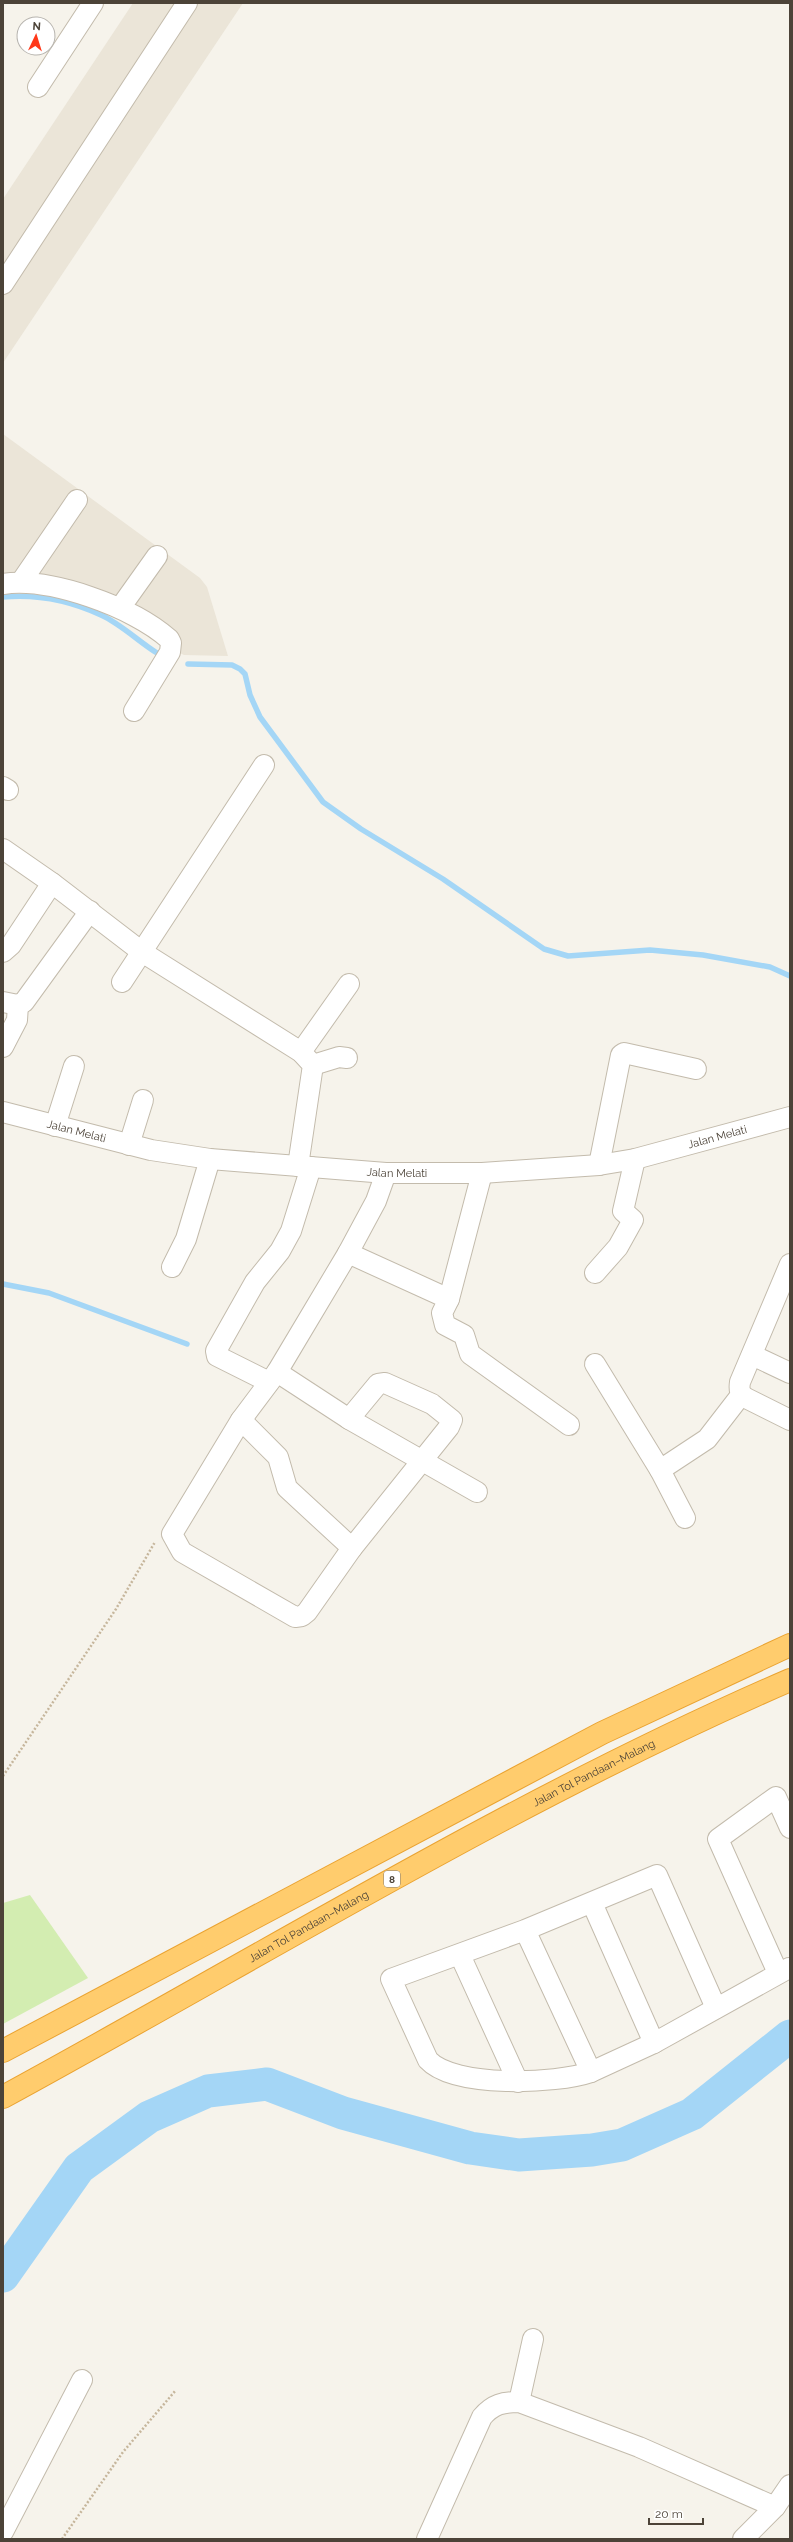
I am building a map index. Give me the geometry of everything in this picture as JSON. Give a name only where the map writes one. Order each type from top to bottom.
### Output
[{"type":"highway","points":[[3,2050],[602,1733],[790,1645]]},
{"type":"highway","name":"Jalan Tol Pandaan–Malang","points":[[3,2097],[168,2007],[429,1858],[600,1769],[719,1711],[790,1680]]},
{"type":"street","points":[[38,88],[93,3]]},
{"type":"street","points":[[3,284],[187,3]]},
{"type":"street","points":[[12,583],[77,500]]},
{"type":"street","points":[[120,608],[157,556]]},
{"type":"street","points":[[12,583],[52,586],[120,608],[164,634],[171,643],[170,652],[134,711]]},
{"type":"street","points":[[122,982],[264,765]]},
{"type":"street","points":[[3,850],[52,883],[142,952],[307,1058],[347,1058]]},
{"type":"street","points":[[3,952],[12,945],[52,883]]},
{"type":"street","points":[[3,1047],[17,1020],[10,1004],[24,1002],[90,911]]},
{"type":"street","points":[[349,984],[307,1058],[305,1166],[291,1232],[280,1251],[255,1282],[216,1351],[217,1356],[268,1377],[350,1419],[423,1459],[476,1492]]},
{"type":"street","points":[[599,1165],[621,1055],[624,1053],[696,1069]]},
{"type":"street","points":[[55,1126],[74,1066]]},
{"type":"street","points":[[129,1145],[143,1100]]},
{"type":"street","name":"Jalan Melati","points":[[3,1112],[129,1145],[210,1159],[386,1173],[482,1173],[599,1165],[634,1167],[790,1118]]},
{"type":"street","points":[[172,1267],[186,1239],[210,1159]]},
{"type":"street","points":[[595,1273],[618,1247],[633,1220],[623,1211],[634,1167]]},
{"type":"street","points":[[350,1419],[378,1384],[393,1385],[432,1404],[452,1420],[449,1427],[352,1548],[307,1612],[299,1618],[276,1608],[182,1552],[175,1542],[172,1534],[174,1530],[268,1377],[348,1253],[376,1201],[386,1173]]},
{"type":"street","points":[[482,1173],[448,1299],[442,1313],[445,1325],[464,1335],[470,1354],[569,1425]]},
{"type":"street","points":[[348,1253],[448,1299]]},
{"type":"street","points":[[660,1470],[707,1439],[741,1395],[740,1382],[790,1264]]},
{"type":"street","points":[[752,1355],[790,1373]]},
{"type":"street","points":[[595,1364],[660,1470],[685,1518]]},
{"type":"street","points":[[741,1395],[790,1420]]},
{"type":"street","points":[[241,1420],[278,1457],[287,1488],[352,1548]]},
{"type":"street","points":[[716,2008],[657,1875],[525,1930],[391,1979],[428,2060],[435,2067],[495,2081],[518,2082],[572,2078],[591,2072],[654,2043],[784,1970],[718,1838],[776,1797],[790,1828]]},
{"type":"street","points":[[592,1903],[654,2043]]},
{"type":"street","points":[[525,1930],[591,2072]]},
{"type":"street","points":[[460,1955],[518,2082]]},
{"type":"street","points":[[519,2402],[533,2339]]},
{"type":"street","points":[[3,2532],[82,2380]]},
{"type":"street","points":[[427,2539],[482,2417],[497,2404],[505,2402],[519,2402],[638,2447],[775,2507]]},
{"type":"street","points":[[743,2539],[775,2507],[790,2485]]},
{"type":"path","points":[[3,1776],[116,1609],[163,1528],[175,1542]]},
{"type":"path","points":[[62,2539],[123,2452],[176,2390]]},
{"type":"shaded area","points":[[133,3],[243,3],[3,363],[3,199]]},
{"type":"shaded area","points":[[3,434],[200,578],[207,587],[228,656],[184,655],[157,642],[112,612],[44,593],[3,591]]},
{"type":"green space","points":[[30,1895],[88,1978],[3,2024],[3,1903]]},
{"type":"waterway","points":[[3,597],[15,596],[41,598],[66,602],[90,610],[116,623],[157,653]]},
{"type":"waterway","points":[[188,664],[232,665],[240,669],[245,674],[250,695],[260,717],[323,802],[361,829],[443,879],[544,949],[568,956],[650,950],[703,955],[770,967],[790,976]]},
{"type":"waterway","points":[[3,1284],[49,1293],[187,1344]]},
{"type":"waterway","points":[[3,2276],[79,2168],[149,2117],[208,2091],[267,2084],[343,2113],[470,2148],[519,2155],[592,2150],[622,2145],[692,2114],[790,2036]]}]
